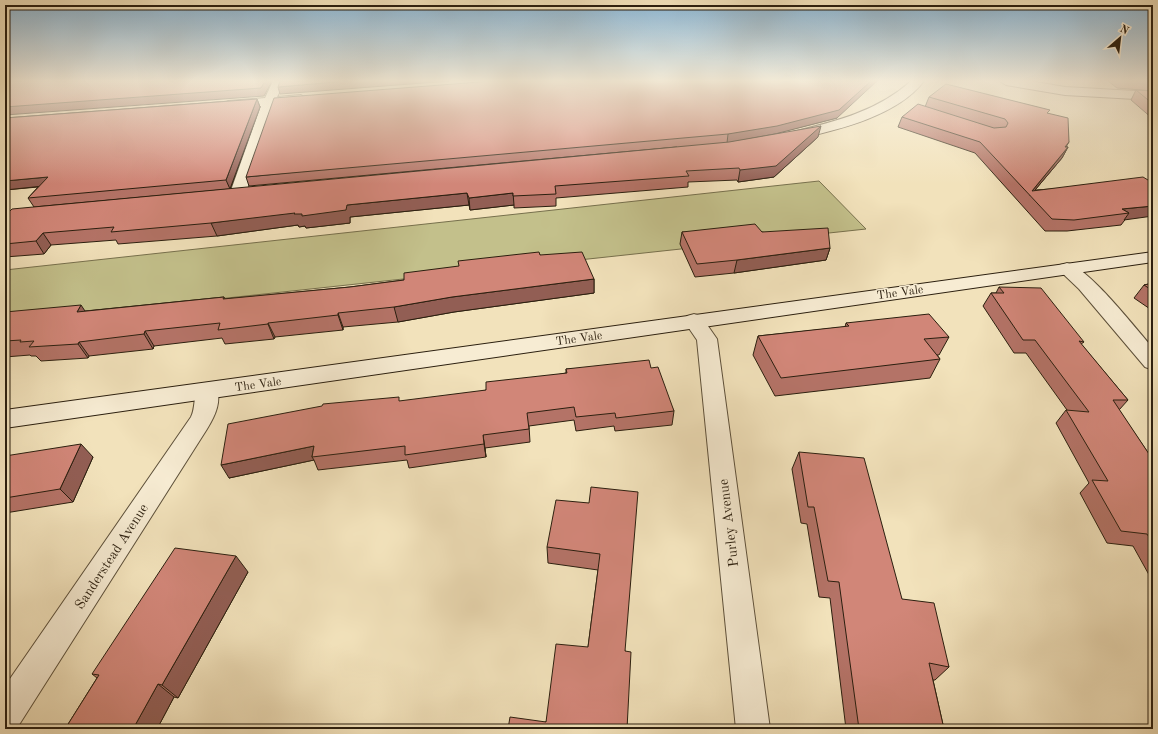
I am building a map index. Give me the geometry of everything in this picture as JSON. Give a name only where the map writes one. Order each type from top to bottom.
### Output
[{"type":"street","points":[[238,193],[264,115]]},
{"type":"street","points":[[777,139],[824,128],[862,115]]},
{"type":"street","name":"The Vale","points":[[5,419],[1153,257]]},
{"type":"street","points":[[1067,269],[1086,285],[1153,362]]},
{"type":"street","name":"Purley Avenue","points":[[694,321],[707,340],[753,729]]},
{"type":"street","name":"Sanderstead Avenue","points":[[5,716],[199,423],[205,413],[207,391]]},
{"type":"shaded area","points":[[819,181],[866,229],[5,322],[5,270]]},
{"type":"building","points":[[41,115],[251,115],[226,180],[28,198],[48,177],[5,181],[5,118]]},
{"type":"building","points":[[268,115],[819,115],[777,126],[728,134],[246,177]]},
{"type":"building","points":[[904,115],[954,115],[994,128],[1006,127],[1008,123],[1005,119],[992,115],[1056,115],[1068,118],[1069,142],[1065,147],[1068,147],[1032,191],[1143,177],[1153,183],[1153,206],[1122,209],[1129,213],[1074,220],[1052,219],[980,142],[902,117]]},
{"type":"building","points":[[821,126],[776,166],[740,170],[739,168],[686,171],[689,176],[555,186],[556,194],[513,196],[513,193],[469,198],[467,193],[347,205],[346,210],[302,216],[302,214],[294,214],[295,213],[211,223],[111,232],[114,227],[43,233],[36,241],[5,244],[5,216],[12,209],[729,142]]},
{"type":"building","points":[[755,224],[762,232],[828,228],[830,248],[697,264],[682,232]]},
{"type":"building","points":[[539,252],[540,255],[582,252],[594,279],[452,297],[394,307],[338,313],[338,315],[218,330],[220,323],[145,331],[144,334],[79,342],[78,344],[29,347],[34,341],[5,341],[5,312],[81,305],[77,312],[224,297],[223,299],[350,287],[404,280],[404,273],[459,266],[458,261]]},
{"type":"building","points":[[1153,283],[1153,291],[1144,285]]},
{"type":"building","points":[[999,287],[1041,288],[1084,342],[1079,341],[1128,400],[1113,400],[1153,460],[1153,544],[1147,534],[1121,531],[1092,480],[1108,481],[1066,410],[1089,412],[1035,340],[1023,340],[991,293],[1004,293]]},
{"type":"building","points":[[929,314],[949,337],[924,339],[940,359],[781,378],[758,336],[849,326],[846,323]]},
{"type":"building","points":[[649,360],[651,368],[658,367],[674,411],[616,418],[615,413],[576,417],[574,407],[527,413],[529,429],[483,435],[484,444],[405,455],[405,446],[312,457],[314,446],[221,465],[228,424],[322,406],[323,404],[399,397],[399,401],[486,390],[486,382],[567,373],[566,369]]},
{"type":"building","points":[[81,444],[60,489],[5,498],[5,456]]},
{"type":"building","points":[[799,452],[864,458],[902,599],[934,603],[949,667],[929,663],[944,729],[859,729],[839,582],[828,581],[814,507],[808,507]]},
{"type":"building","points":[[591,487],[638,492],[625,651],[631,652],[627,729],[508,729],[510,717],[546,722],[556,644],[588,647],[600,554],[547,547],[556,500],[589,503]]},
{"type":"building","points":[[175,548],[236,556],[162,685],[158,684],[133,729],[65,729],[99,675],[92,674]]}]
